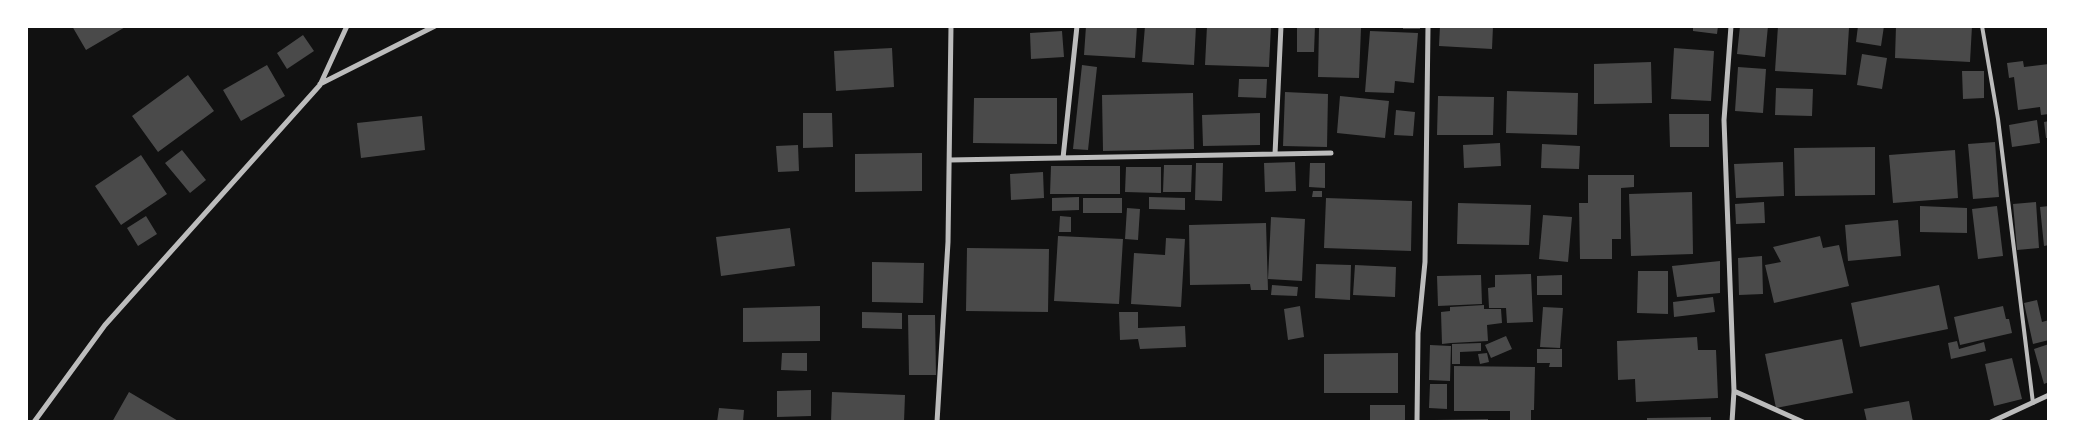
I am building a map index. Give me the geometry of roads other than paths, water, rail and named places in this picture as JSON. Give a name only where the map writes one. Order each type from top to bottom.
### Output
[{"type":"street","points":[[34,422],[105,325],[320,84],[347,26]]},
{"type":"street","points":[[320,84],[435,26]]},
{"type":"street","points":[[937,422],[948,242],[951,26]]},
{"type":"street","points":[[1064,158],[1077,26]]},
{"type":"street","points":[[1275,154],[1282,26]]},
{"type":"street","points":[[1417,422],[1418,333],[1424,262],[1428,26]]},
{"type":"street","points":[[1731,26],[1724,120],[1734,391],[1732,422]]},
{"type":"street","points":[[950,160],[1331,153]]},
{"type":"street","points":[[1734,391],[1803,422]]},
{"type":"street","points":[[1991,422],[2049,395]]},
{"type":"lane","points":[[1982,26],[1998,119],[2033,402]]}]
